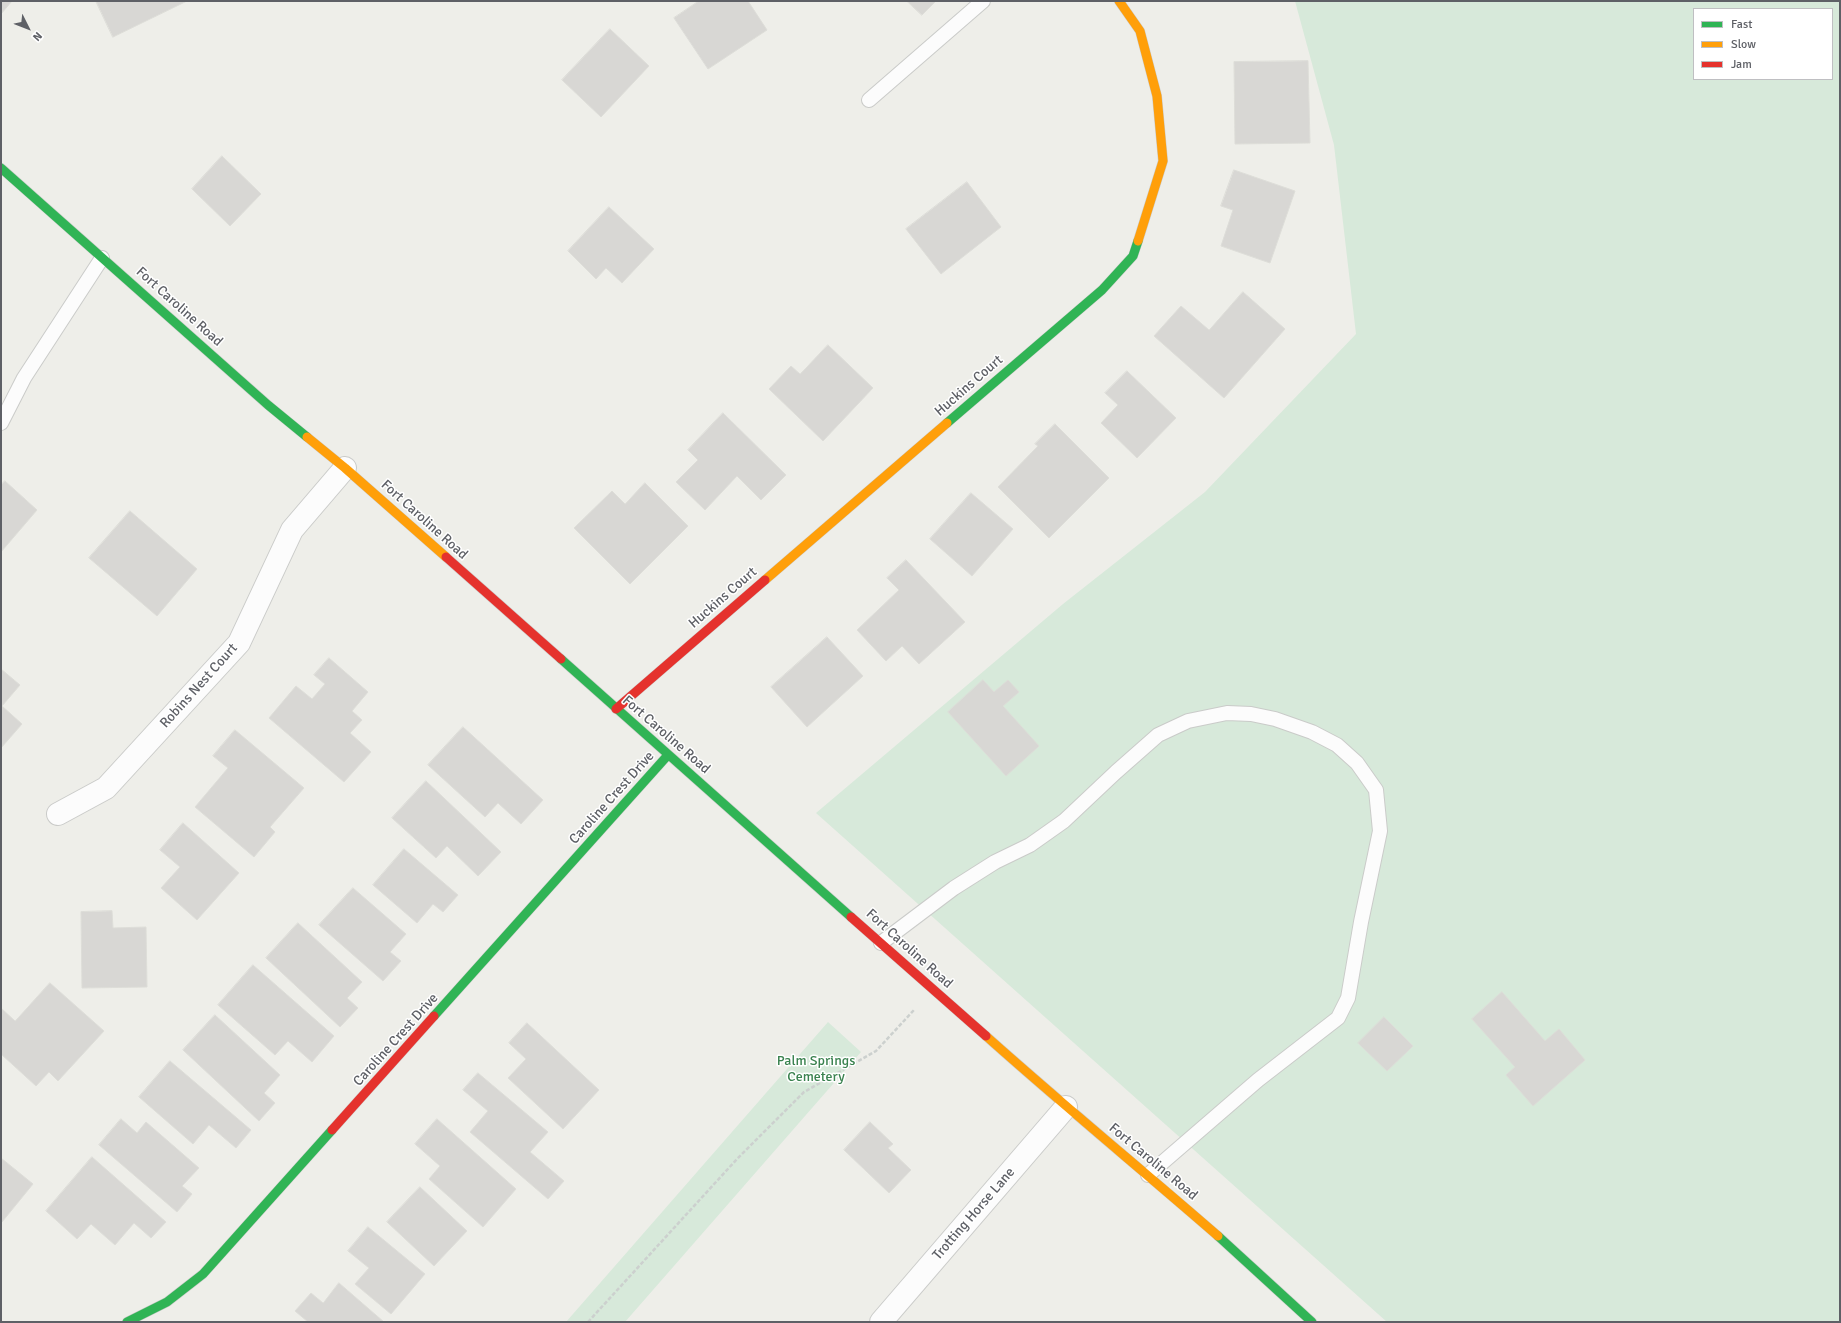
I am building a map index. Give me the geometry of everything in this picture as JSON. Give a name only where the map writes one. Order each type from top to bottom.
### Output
[{"type":"street","name":"Huckins Court","points":[[616,709],[1102,290],[1133,256],[1163,160],[1157,96],[1140,31],[1119,1]]},
{"type":"street","name":"Fort Caroline Road","points":[[1,168],[268,405],[345,468],[1066,1107],[1148,1175],[1254,1268],[1281,1295],[1312,1322]]},
{"type":"street","name":"Robins Nest Court","points":[[58,814],[106,788],[239,643],[292,530],[345,468]]},
{"type":"street","name":"Caroline Crest Drive","points":[[127,1322],[166,1302],[204,1274],[668,755]]},
{"type":"street","name":"Trotting Horse Lane","points":[[882,1322],[1066,1107]]},
{"type":"lane","points":[[869,100],[983,1]]},
{"type":"lane","points":[[1,423],[24,378],[102,258]]},
{"type":"lane","points":[[881,943],[954,888],[996,862],[1036,841],[1064,821],[1158,735],[1188,721],[1227,713],[1251,714],[1275,719],[1312,732],[1337,745],[1357,763],[1376,790],[1380,830],[1361,922],[1348,998],[1338,1018],[1258,1080],[1148,1175]]},
{"type":"path","points":[[588,1322],[737,1159],[804,1092],[876,1050],[933,989]]},
{"type":"green space","points":[[1295,1],[1840,1],[1840,1322],[1387,1322],[816,813],[1063,604],[1205,492],[1356,334],[1334,145]]},
{"type":"green space","name":"Palm Springs Cemetery","points":[[828,1022],[861,1052],[625,1322],[566,1322]]},
{"type":"building","points":[[1,1],[12,1],[1,14]]},
{"type":"building","points":[[96,1],[187,1],[113,37]]},
{"type":"building","points":[[699,1],[748,1],[767,30],[708,69],[674,18]]},
{"type":"building","points":[[907,1],[936,1],[922,15]]},
{"type":"building","points":[[610,29],[649,66],[601,117],[562,80]]},
{"type":"building","points":[[1308,61],[1310,143],[1235,144],[1234,62]]},
{"type":"building","points":[[222,156],[261,194],[230,226],[192,189]]},
{"type":"building","points":[[1234,170],[1295,191],[1270,263],[1221,246],[1233,210],[1221,206]]},
{"type":"building","points":[[967,182],[1001,227],[941,274],[906,229]]},
{"type":"building","points":[[609,207],[654,249],[622,283],[606,268],[596,279],[568,251]]},
{"type":"building","points":[[1243,292],[1285,329],[1224,398],[1154,336],[1181,306],[1209,330]]},
{"type":"building","points":[[828,345],[873,388],[823,441],[769,389],[791,366],[800,374]]},
{"type":"building","points":[[1127,371],[1176,418],[1137,458],[1101,423],[1118,405],[1105,393]]},
{"type":"building","points":[[723,413],[786,475],[761,500],[737,476],[705,510],[676,482],[698,460],[688,450]]},
{"type":"building","points":[[1055,424],[1109,478],[1049,538],[998,487],[1038,446],[1035,444]]},
{"type":"building","points":[[5,481],[37,510],[1,552],[1,485]]},
{"type":"building","points":[[645,483],[688,526],[630,584],[574,528],[612,491],[625,504]]},
{"type":"building","points":[[971,493],[1013,529],[972,576],[930,539]]},
{"type":"building","points":[[130,511],[197,569],[157,616],[89,558]]},
{"type":"building","points":[[906,560],[965,622],[919,664],[902,646],[886,661],[857,630],[899,590],[887,578]]},
{"type":"building","points":[[827,637],[863,676],[807,727],[771,687]]},
{"type":"building","points":[[329,658],[368,692],[352,711],[362,720],[350,733],[371,752],[344,782],[269,718],[296,686],[312,699],[325,684],[314,675]]},
{"type":"building","points":[[1,669],[20,685],[2,706],[22,724],[1,748]]},
{"type":"building","points":[[983,680],[994,692],[1008,680],[1019,692],[1003,706],[1039,746],[1006,776],[948,712]]},
{"type":"building","points":[[463,727],[543,800],[521,824],[498,803],[485,817],[428,765]]},
{"type":"building","points":[[235,730],[304,788],[270,827],[275,832],[254,857],[195,807],[228,768],[213,756]]},
{"type":"building","points":[[426,781],[501,852],[478,876],[447,846],[436,858],[392,818]]},
{"type":"building","points":[[183,823],[239,873],[197,920],[161,888],[180,867],[160,850]]},
{"type":"building","points":[[404,849],[458,895],[443,912],[433,904],[417,923],[373,885]]},
{"type":"building","points":[[353,888],[406,934],[390,952],[401,961],[383,981],[319,925]]},
{"type":"building","points":[[112,911],[113,928],[146,927],[147,987],[82,988],[81,912]]},
{"type":"building","points":[[298,923],[362,982],[347,998],[358,1008],[340,1027],[266,958]]},
{"type":"building","points":[[253,965],[334,1036],[312,1062],[288,1041],[275,1055],[218,1005]]},
{"type":"building","points":[[50,983],[104,1031],[58,1081],[49,1072],[36,1086],[1,1054],[1,1008],[15,1021]]},
{"type":"building","points":[[1502,992],[1545,1041],[1559,1029],[1585,1060],[1533,1106],[1506,1075],[1515,1067],[1472,1019]]},
{"type":"building","points":[[215,1015],[280,1075],[264,1093],[275,1103],[259,1121],[183,1050]]},
{"type":"building","points":[[1384,1017],[1413,1046],[1387,1071],[1358,1043]]},
{"type":"building","points":[[527,1023],[599,1090],[563,1129],[508,1078],[526,1059],[509,1043]]},
{"type":"building","points":[[170,1061],[251,1130],[236,1148],[209,1125],[193,1144],[139,1097]]},
{"type":"building","points":[[478,1073],[548,1132],[530,1152],[564,1181],[548,1199],[470,1132],[488,1111],[463,1090]]},
{"type":"building","points":[[121,1119],[137,1133],[146,1122],[199,1168],[182,1186],[192,1194],[177,1212],[99,1145]]},
{"type":"building","points":[[437,1119],[516,1189],[483,1227],[429,1179],[440,1166],[415,1144]]},
{"type":"building","points":[[870,1122],[893,1144],[888,1148],[911,1170],[889,1193],[844,1150]]},
{"type":"building","points":[[92,1157],[166,1222],[151,1238],[134,1223],[115,1245],[91,1224],[77,1239],[46,1211]]},
{"type":"building","points":[[1,1158],[33,1184],[2,1222],[1,1221]]},
{"type":"building","points":[[420,1187],[467,1231],[434,1266],[387,1222]]},
{"type":"building","points":[[368,1227],[425,1274],[391,1314],[355,1284],[369,1268],[348,1251]]},
{"type":"building","points":[[339,1283],[384,1322],[308,1322],[295,1311],[311,1293],[323,1303]]},
{"type":"traffic: fast","points":[[1,168],[268,405],[307,437]]},
{"type":"traffic: fast","points":[[947,423],[1102,290],[1133,256],[1138,241]]},
{"type":"traffic: fast","points":[[561,659],[851,917]]},
{"type":"traffic: fast","points":[[434,1016],[668,755]]},
{"type":"traffic: fast","points":[[127,1322],[167,1302],[203,1274],[332,1130]]},
{"type":"traffic: fast","points":[[1218,1236],[1312,1322]]},
{"type":"traffic: slow","points":[[1119,1],[1140,31],[1157,96],[1163,161],[1138,241]]},
{"type":"traffic: slow","points":[[765,580],[947,423]]},
{"type":"traffic: slow","points":[[307,437],[345,468],[446,557]]},
{"type":"traffic: slow","points":[[986,1036],[1043,1087],[1218,1236]]},
{"type":"traffic: jam","points":[[446,557],[561,659]]},
{"type":"traffic: jam","points":[[616,709],[765,580]]},
{"type":"traffic: jam","points":[[851,917],[986,1036]]},
{"type":"traffic: jam","points":[[332,1130],[434,1016]]}]
